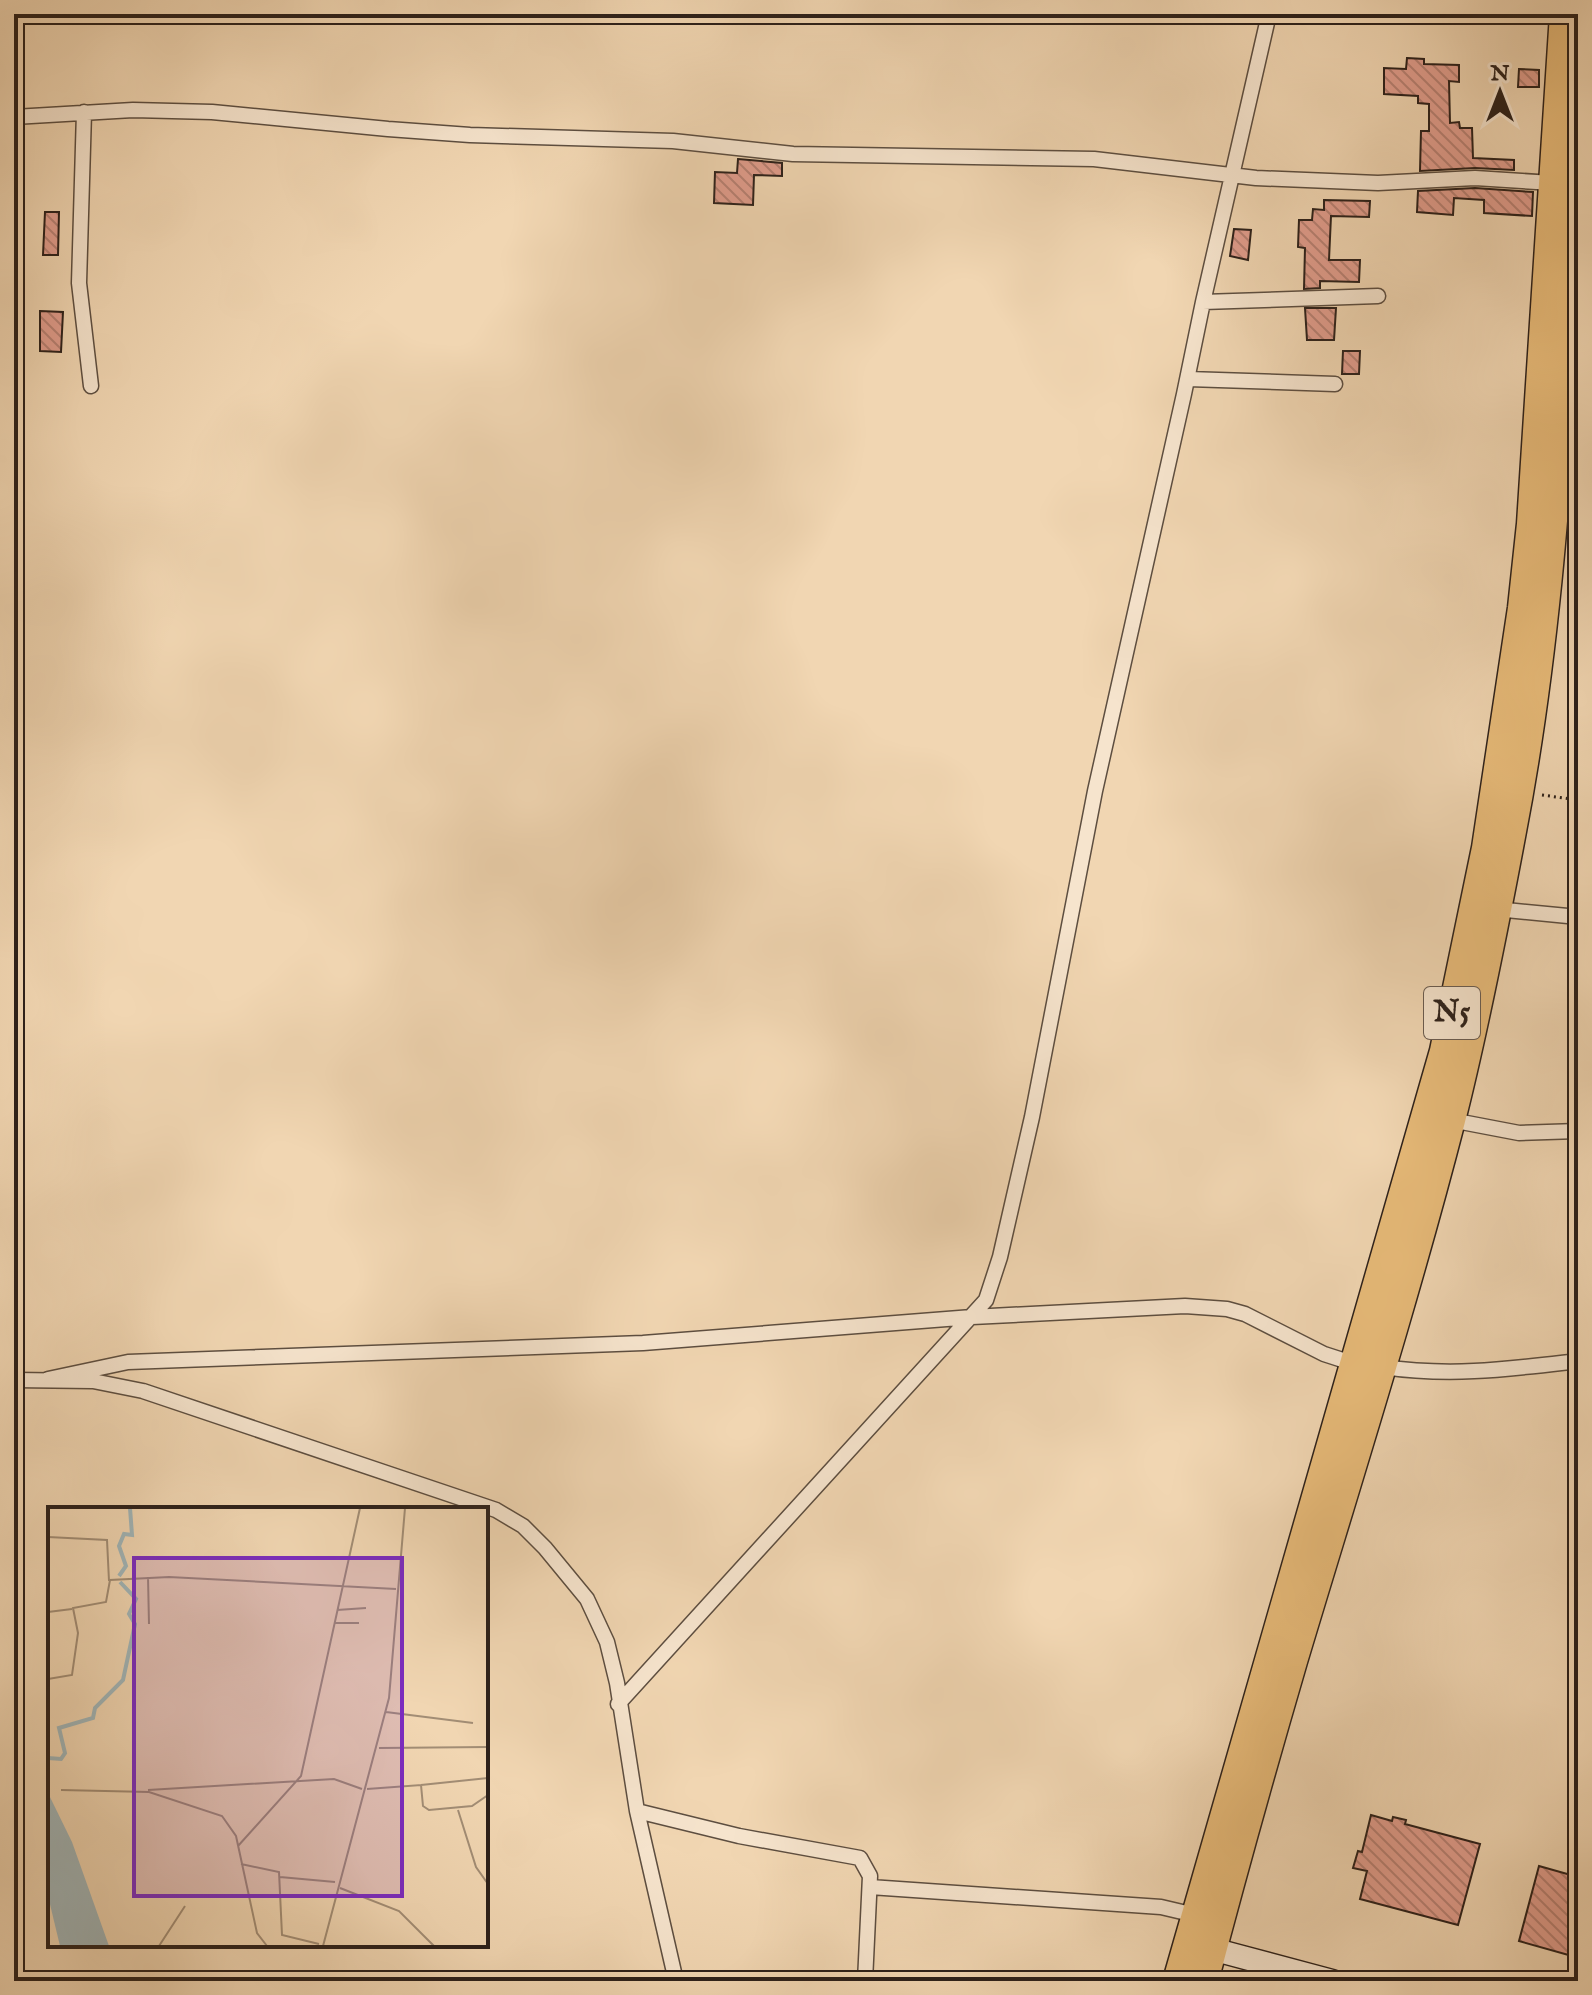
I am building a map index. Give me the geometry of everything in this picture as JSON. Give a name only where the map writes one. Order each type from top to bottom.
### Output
[{"type":"highway","name":"N5","points":[[1177,1981],[1200,1946],[1371,1358],[1451,1120],[1496,909],[1532,703],[1556,506],[1566,186],[1564,14]]},
{"type":"highway","name":"N5","points":[[1371,1358],[1444,1051],[1486,848],[1522,608],[1566,186]]},
{"type":"highway","name":"N5","points":[[1204,1981],[1195,1915],[1253,1756]]},
{"type":"street","points":[[618,1704],[986,1300],[1010,1214],[1051,1026],[1095,791],[1269,14]]},
{"type":"street","points":[[14,117],[133,110],[212,112],[470,135],[673,141],[818,155],[1094,159],[1233,175],[1378,183],[1475,178],[1566,186]]},
{"type":"street","points":[[84,112],[79,283],[91,386]]},
{"type":"street","points":[[1203,302],[1378,296]]},
{"type":"street","points":[[1188,379],[1335,384]]},
{"type":"street","points":[[1496,909],[1578,917]]},
{"type":"street","points":[[1451,1120],[1519,1133],[1578,1131]]},
{"type":"street","points":[[48,1379],[128,1362],[643,1343],[972,1317],[1145,1307],[1227,1309],[1261,1321],[1324,1354],[1371,1358],[1428,1373],[1578,1361]]},
{"type":"street","points":[[14,1380],[93,1381],[143,1391],[486,1507]]},
{"type":"street","points":[[488,1508],[511,1517],[535,1536],[587,1599],[607,1642],[617,1683],[637,1811],[676,1981]]},
{"type":"street","points":[[637,1811],[739,1836],[860,1858],[868,1869],[870,1887],[865,1981]]},
{"type":"street","points":[[870,1887],[1161,1907],[1195,1915]]},
{"type":"street","points":[[1200,1946],[1332,1981]]},
{"type":"path","points":[[1518,791],[1578,800]]},
{"type":"building","points":[[1407,58],[1424,59],[1424,64],[1459,65],[1459,82],[1449,81],[1450,123],[1459,122],[1460,128],[1472,128],[1473,158],[1514,160],[1514,170],[1475,168],[1420,171],[1421,131],[1429,131],[1429,104],[1418,103],[1418,96],[1384,94],[1384,68],[1406,69]]},
{"type":"building","points":[[1519,69],[1539,70],[1539,87],[1518,87]]},
{"type":"building","points":[[738,159],[782,163],[782,176],[754,175],[753,205],[714,203],[715,172],[737,173]]},
{"type":"building","points":[[1475,188],[1533,192],[1532,216],[1484,213],[1484,200],[1454,198],[1453,215],[1417,212],[1418,191]]},
{"type":"building","points":[[1324,200],[1370,201],[1369,217],[1331,216],[1329,260],[1360,260],[1359,282],[1320,281],[1320,288],[1304,289],[1305,248],[1298,247],[1299,220],[1312,220],[1313,209],[1324,210]]},
{"type":"building","points":[[45,212],[59,212],[58,255],[43,255]]},
{"type":"building","points":[[1234,229],[1251,230],[1248,260],[1230,256]]},
{"type":"building","points":[[1305,308],[1336,308],[1334,340],[1307,340]]},
{"type":"building","points":[[40,311],[63,312],[61,352],[40,351]]},
{"type":"building","points":[[1343,351],[1360,351],[1359,374],[1342,374]]},
{"type":"building","points":[[1371,1815],[1392,1821],[1393,1817],[1406,1820],[1405,1824],[1480,1844],[1458,1925],[1360,1899],[1367,1871],[1353,1868],[1358,1851],[1362,1852]]},
{"type":"building","points":[[1539,1866],[1578,1877],[1578,1932],[1572,1956],[1519,1941]]},
{"type":"waterway","points":[[14,236],[14,243]]}]
